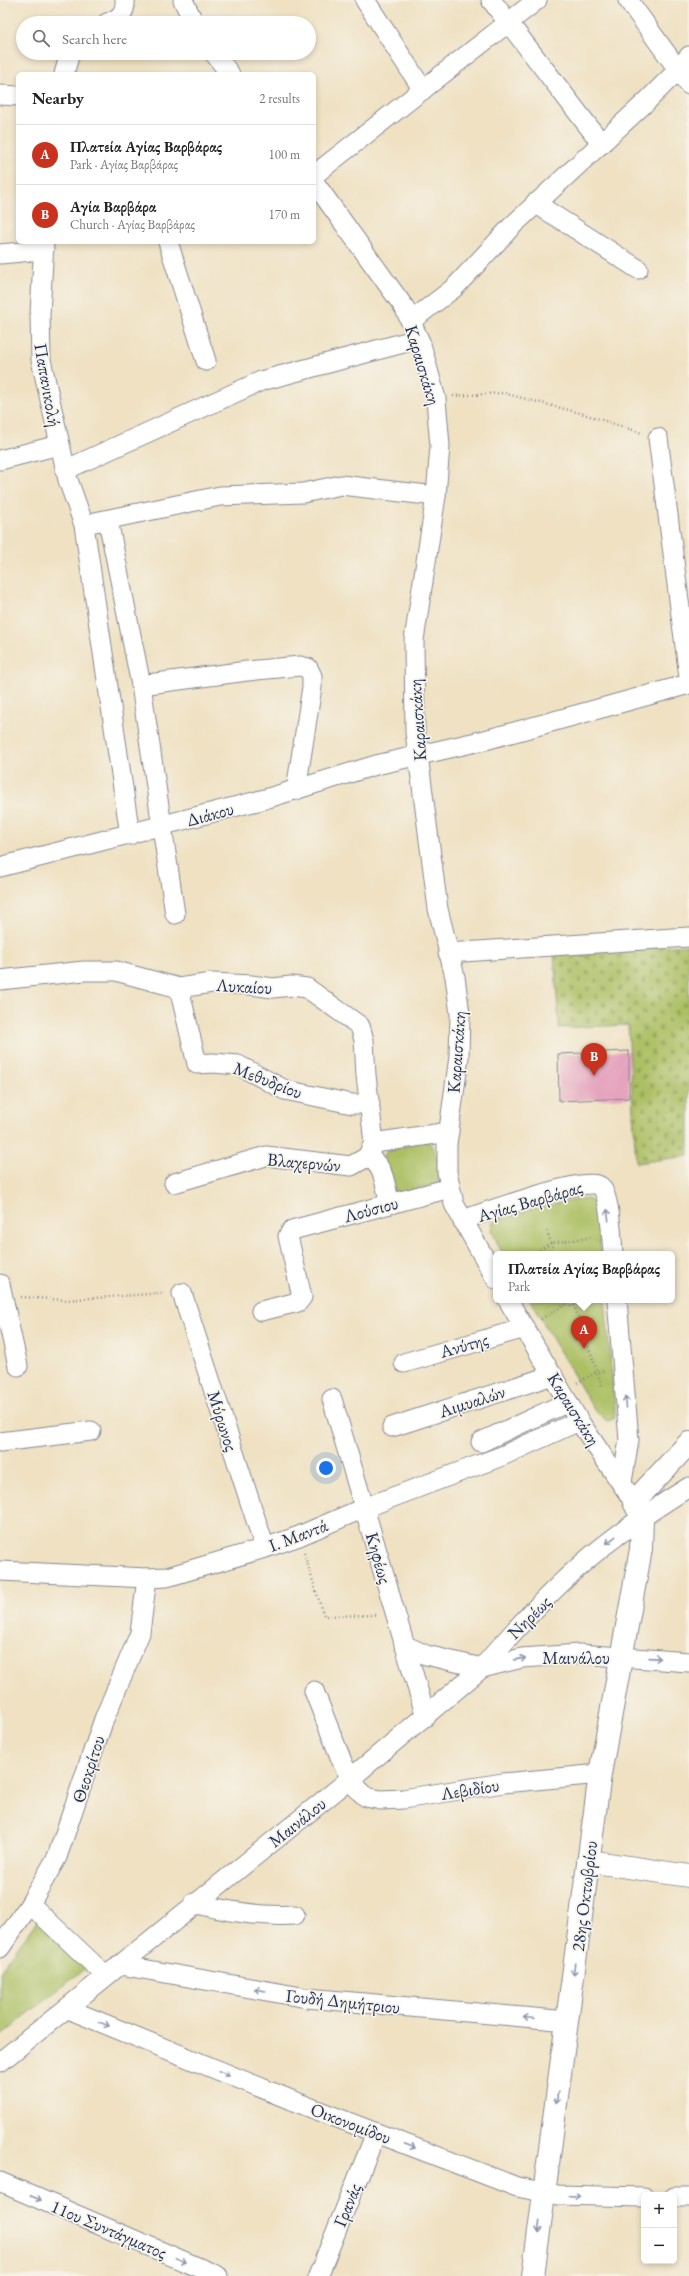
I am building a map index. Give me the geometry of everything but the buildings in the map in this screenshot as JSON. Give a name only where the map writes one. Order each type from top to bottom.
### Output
[{"type":"main road","points":[[638,1509],[689,1443]]},
{"type":"main road","name":"28ης Οκτωβρίου","points":[[533,2276],[600,1774],[641,1549],[638,1509]]},
{"type":"main road","points":[[588,1861],[689,1876]]},
{"type":"street","points":[[120,16],[123,13],[125,0]]},
{"type":"street","points":[[183,0],[191,16]]},
{"type":"street","points":[[365,0],[422,90]]},
{"type":"street","points":[[491,0],[545,68],[602,144]]},
{"type":"street","points":[[316,173],[538,0]]},
{"type":"street","points":[[411,321],[454,288],[534,203],[685,70],[628,0]]},
{"type":"street","points":[[65,72],[68,60]]},
{"type":"street","points":[[219,60],[228,72]]},
{"type":"street","points":[[0,95],[16,96]]},
{"type":"street","name":"Καραισκάκη","points":[[316,185],[395,291],[411,321],[418,339],[436,399],[440,446],[436,496],[414,640],[414,695],[418,755],[438,909],[459,1000],[461,1027],[458,1068],[449,1132],[447,1172],[450,1188],[462,1220],[493,1274]]},
{"type":"street","points":[[534,203],[638,269]]},
{"type":"street","points":[[169,244],[206,361]]},
{"type":"street","points":[[0,254],[44,246]]},
{"type":"street","name":"Παπανικολή","points":[[44,246],[40,314],[41,352],[65,470],[84,524],[130,835]]},
{"type":"street","points":[[65,470],[261,382],[418,339]]},
{"type":"street","points":[[658,438],[689,677]]},
{"type":"street","points":[[0,460],[59,445]]},
{"type":"street","points":[[84,524],[220,496],[303,493],[341,485],[436,496]]},
{"type":"street","points":[[108,520],[141,685],[175,914]]},
{"type":"street","points":[[141,685],[255,670],[300,666],[308,668],[312,676],[312,687],[296,790]]},
{"type":"street","name":"Διάκου","points":[[0,867],[130,835],[296,790],[376,765],[485,740],[689,684]]},
{"type":"street","points":[[448,953],[689,937]]},
{"type":"street","name":"Λυκαίου","points":[[0,980],[84,971],[116,972],[179,988],[212,983],[273,988],[292,986],[307,988],[360,1026],[364,1040],[366,1075],[370,1104],[371,1150]]},
{"type":"street","name":"Μεθυδρίου","points":[[179,988],[197,1064],[213,1063],[238,1065],[285,1090],[352,1104],[370,1104]]},
{"type":"street","name":"Βλαχερνών","points":[[174,1183],[266,1156],[351,1166],[371,1150],[449,1132]]},
{"type":"street","points":[[371,1150],[374,1160],[379,1166],[390,1204]]},
{"type":"street","name":"Αγίας Βαρβάρας","points":[[462,1220],[538,1195],[584,1184],[595,1184],[600,1186],[605,1195],[613,1251]]},
{"type":"street","name":"Λούσιου","points":[[261,1311],[298,1302],[302,1297],[288,1236],[292,1230],[450,1188]]},
{"type":"street","points":[[1,1288],[18,1366]]},
{"type":"street","name":"Μύρωνος","points":[[182,1293],[265,1548]]},
{"type":"street","name":"Καραισκάκη","points":[[510,1303],[579,1421],[622,1482],[638,1509]]},
{"type":"street","points":[[617,1303],[629,1434],[628,1457],[622,1482]]},
{"type":"street","name":"Ανύτης","points":[[404,1362],[525,1328]]},
{"type":"street","points":[[481,1442],[561,1390]]},
{"type":"street","name":"Αιμυαλών","points":[[392,1428],[561,1390]]},
{"type":"street","name":"Κηφέως","points":[[332,1399],[426,1717]]},
{"type":"street","name":"Ι. Μαντά","points":[[0,1571],[147,1578],[167,1577],[265,1548],[299,1536],[364,1508],[502,1456],[579,1421]]},
{"type":"street","points":[[0,1442],[91,1431]]},
{"type":"street","points":[[607,1460],[629,1434]]},
{"type":"street","name":"Νηρέως","points":[[482,1668],[510,1634],[638,1509],[689,1486]]},
{"type":"street","name":"Θεοκρίτου","points":[[0,1948],[30,1904],[57,1857],[104,1719],[140,1633],[147,1578]]},
{"type":"street","points":[[404,1645],[426,1655],[482,1668]]},
{"type":"street","name":"Μαινάλου","points":[[0,2062],[68,2009],[194,1903],[426,1717],[482,1668],[522,1658],[579,1654],[689,1662]]},
{"type":"street","name":"Λεβιδίου","points":[[314,1691],[332,1739],[350,1779],[362,1795],[381,1800],[403,1799],[503,1783],[600,1774]]},
{"type":"street","points":[[194,1903],[230,1913],[277,1916],[295,1915]]},
{"type":"street","points":[[30,1904],[113,1971]]},
{"type":"street","name":"Γουδή Δημήτριου","points":[[113,1971],[307,1998],[568,2021]]},
{"type":"street","name":"Οικονομίδου","points":[[68,2009],[376,2133],[517,2187],[543,2193],[641,2197]]},
{"type":"street","name":"Γρανάς","points":[[318,2276],[376,2133]]},
{"type":"street","name":"11ου Συντάγματος","points":[[0,2182],[218,2276]]},
{"type":"street","points":[[677,2197],[689,2197]]},
{"type":"path","points":[[436,399],[475,393],[503,393],[584,414],[658,438]]},
{"type":"path","points":[[547,1231],[554,1251]]},
{"type":"path","points":[[538,1251],[551,1243],[611,1234]]},
{"type":"path","points":[[1,1288],[28,1299],[66,1300],[182,1293]]},
{"type":"path","points":[[525,1328],[566,1304],[574,1305],[602,1386]]},
{"type":"path","points":[[561,1390],[597,1372],[624,1368]]},
{"type":"path","points":[[299,1536],[324,1616],[395,1615]]},
{"type":"green space","points":[[689,945],[689,1156],[636,1163],[628,1025],[559,1028],[554,953]]},
{"type":"green space","points":[[418,1142],[429,1142],[435,1151],[440,1174],[438,1184],[394,1194],[383,1157],[386,1152]]},
{"type":"green space","points":[[586,1198],[596,1204],[601,1251],[502,1251],[491,1230],[493,1222],[535,1208]]},
{"type":"green space","points":[[532,1303],[605,1303],[615,1410],[614,1419],[607,1421],[594,1410]]},
{"type":"green space","points":[[39,1918],[88,1966],[0,2036],[0,1971]]},
{"type":"place","name":"Αγία Βαρβάρα","points":[[594,1076]]},
{"type":"place","name":"Πλατεία Αγίας Βαρβάρας","points":[[584,1349]]}]
